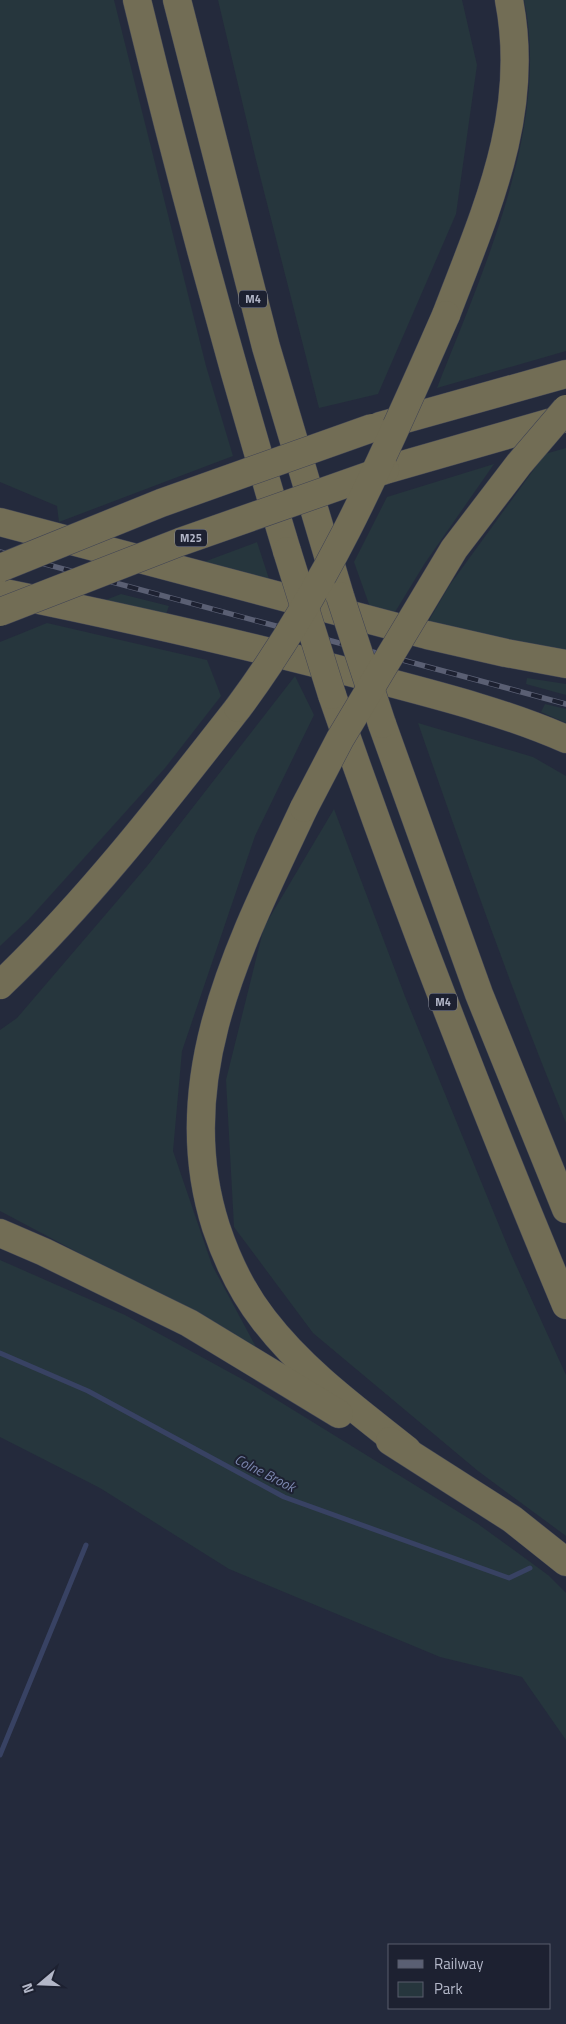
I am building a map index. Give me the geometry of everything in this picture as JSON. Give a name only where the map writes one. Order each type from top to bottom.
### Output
[{"type":"highway","name":"M4","points":[[137,0],[209,282],[248,424],[286,552],[332,695],[415,929],[495,1135],[566,1305]]},
{"type":"highway","name":"M4","points":[[177,0],[256,313],[340,596],[382,724],[479,994],[566,1209]]},
{"type":"highway","points":[[0,985],[52,933],[111,866],[238,708],[267,670],[332,561],[380,466],[446,314],[495,181],[510,123],[514,94],[515,56],[509,0]]},
{"type":"highway","points":[[0,568],[161,503],[372,428],[566,374]]},
{"type":"highway","points":[[407,1450],[322,1382],[295,1356],[264,1320],[240,1284],[211,1212],[205,1183],[201,1145],[201,1101],[205,1065],[213,1027],[250,921],[340,738],[454,549],[519,464],[566,409]]},
{"type":"highway","name":"M25","points":[[0,612],[199,535],[385,470],[566,418]]},
{"type":"highway","points":[[0,522],[427,635],[566,664]]},
{"type":"highway","points":[[0,592],[261,648],[427,692],[518,720],[566,739]]},
{"type":"highway","points":[[0,1233],[61,1260],[189,1323],[331,1409],[407,1450],[512,1519],[566,1562]]},
{"type":"green space","points":[[0,0],[114,0],[206,366],[233,456],[59,522],[57,506],[0,482]]},
{"type":"green space","points":[[218,0],[462,0],[477,65],[456,214],[378,394],[319,408],[256,160]]},
{"type":"green space","points":[[524,0],[566,0],[566,351],[437,388],[491,247],[508,197],[520,147],[528,97],[530,48]]},
{"type":"green space","points":[[566,448],[566,650],[505,640],[428,622],[449,586],[545,454]]},
{"type":"green space","points":[[494,464],[425,563],[395,612],[370,607],[354,562],[387,497]]},
{"type":"green space","points":[[257,542],[270,582],[201,563]]},
{"type":"green space","points":[[121,594],[169,606],[166,614],[103,601]]},
{"type":"green space","points":[[47,623],[207,660],[221,696],[165,768],[29,919],[0,946],[0,642]]},
{"type":"green space","points":[[295,676],[314,715],[255,836],[182,1051],[173,1151],[212,1265],[256,1347],[0,1211],[0,1030],[17,1018],[148,865]]},
{"type":"green space","points":[[527,678],[566,684],[566,695],[526,684]]},
{"type":"green space","points":[[545,704],[566,709],[566,723],[541,712]]},
{"type":"green space","points":[[418,723],[533,757],[566,776],[566,1123],[471,874]]},
{"type":"green space","points":[[334,809],[406,999],[510,1252],[566,1375],[566,1536],[478,1471],[313,1333],[234,1227],[226,1080],[264,927]]},
{"type":"green space","points":[[0,1260],[125,1315],[251,1384],[478,1524],[548,1575],[566,1593],[566,1740],[522,1677],[440,1657],[229,1569],[100,1488],[0,1437]]},
{"type":"waterway","name":"Colne Brook","points":[[0,1353],[88,1391],[284,1497],[509,1578],[530,1568]]},
{"type":"waterway","points":[[0,1755],[86,1545]]},
{"type":"railway","points":[[0,552],[566,704]]}]
